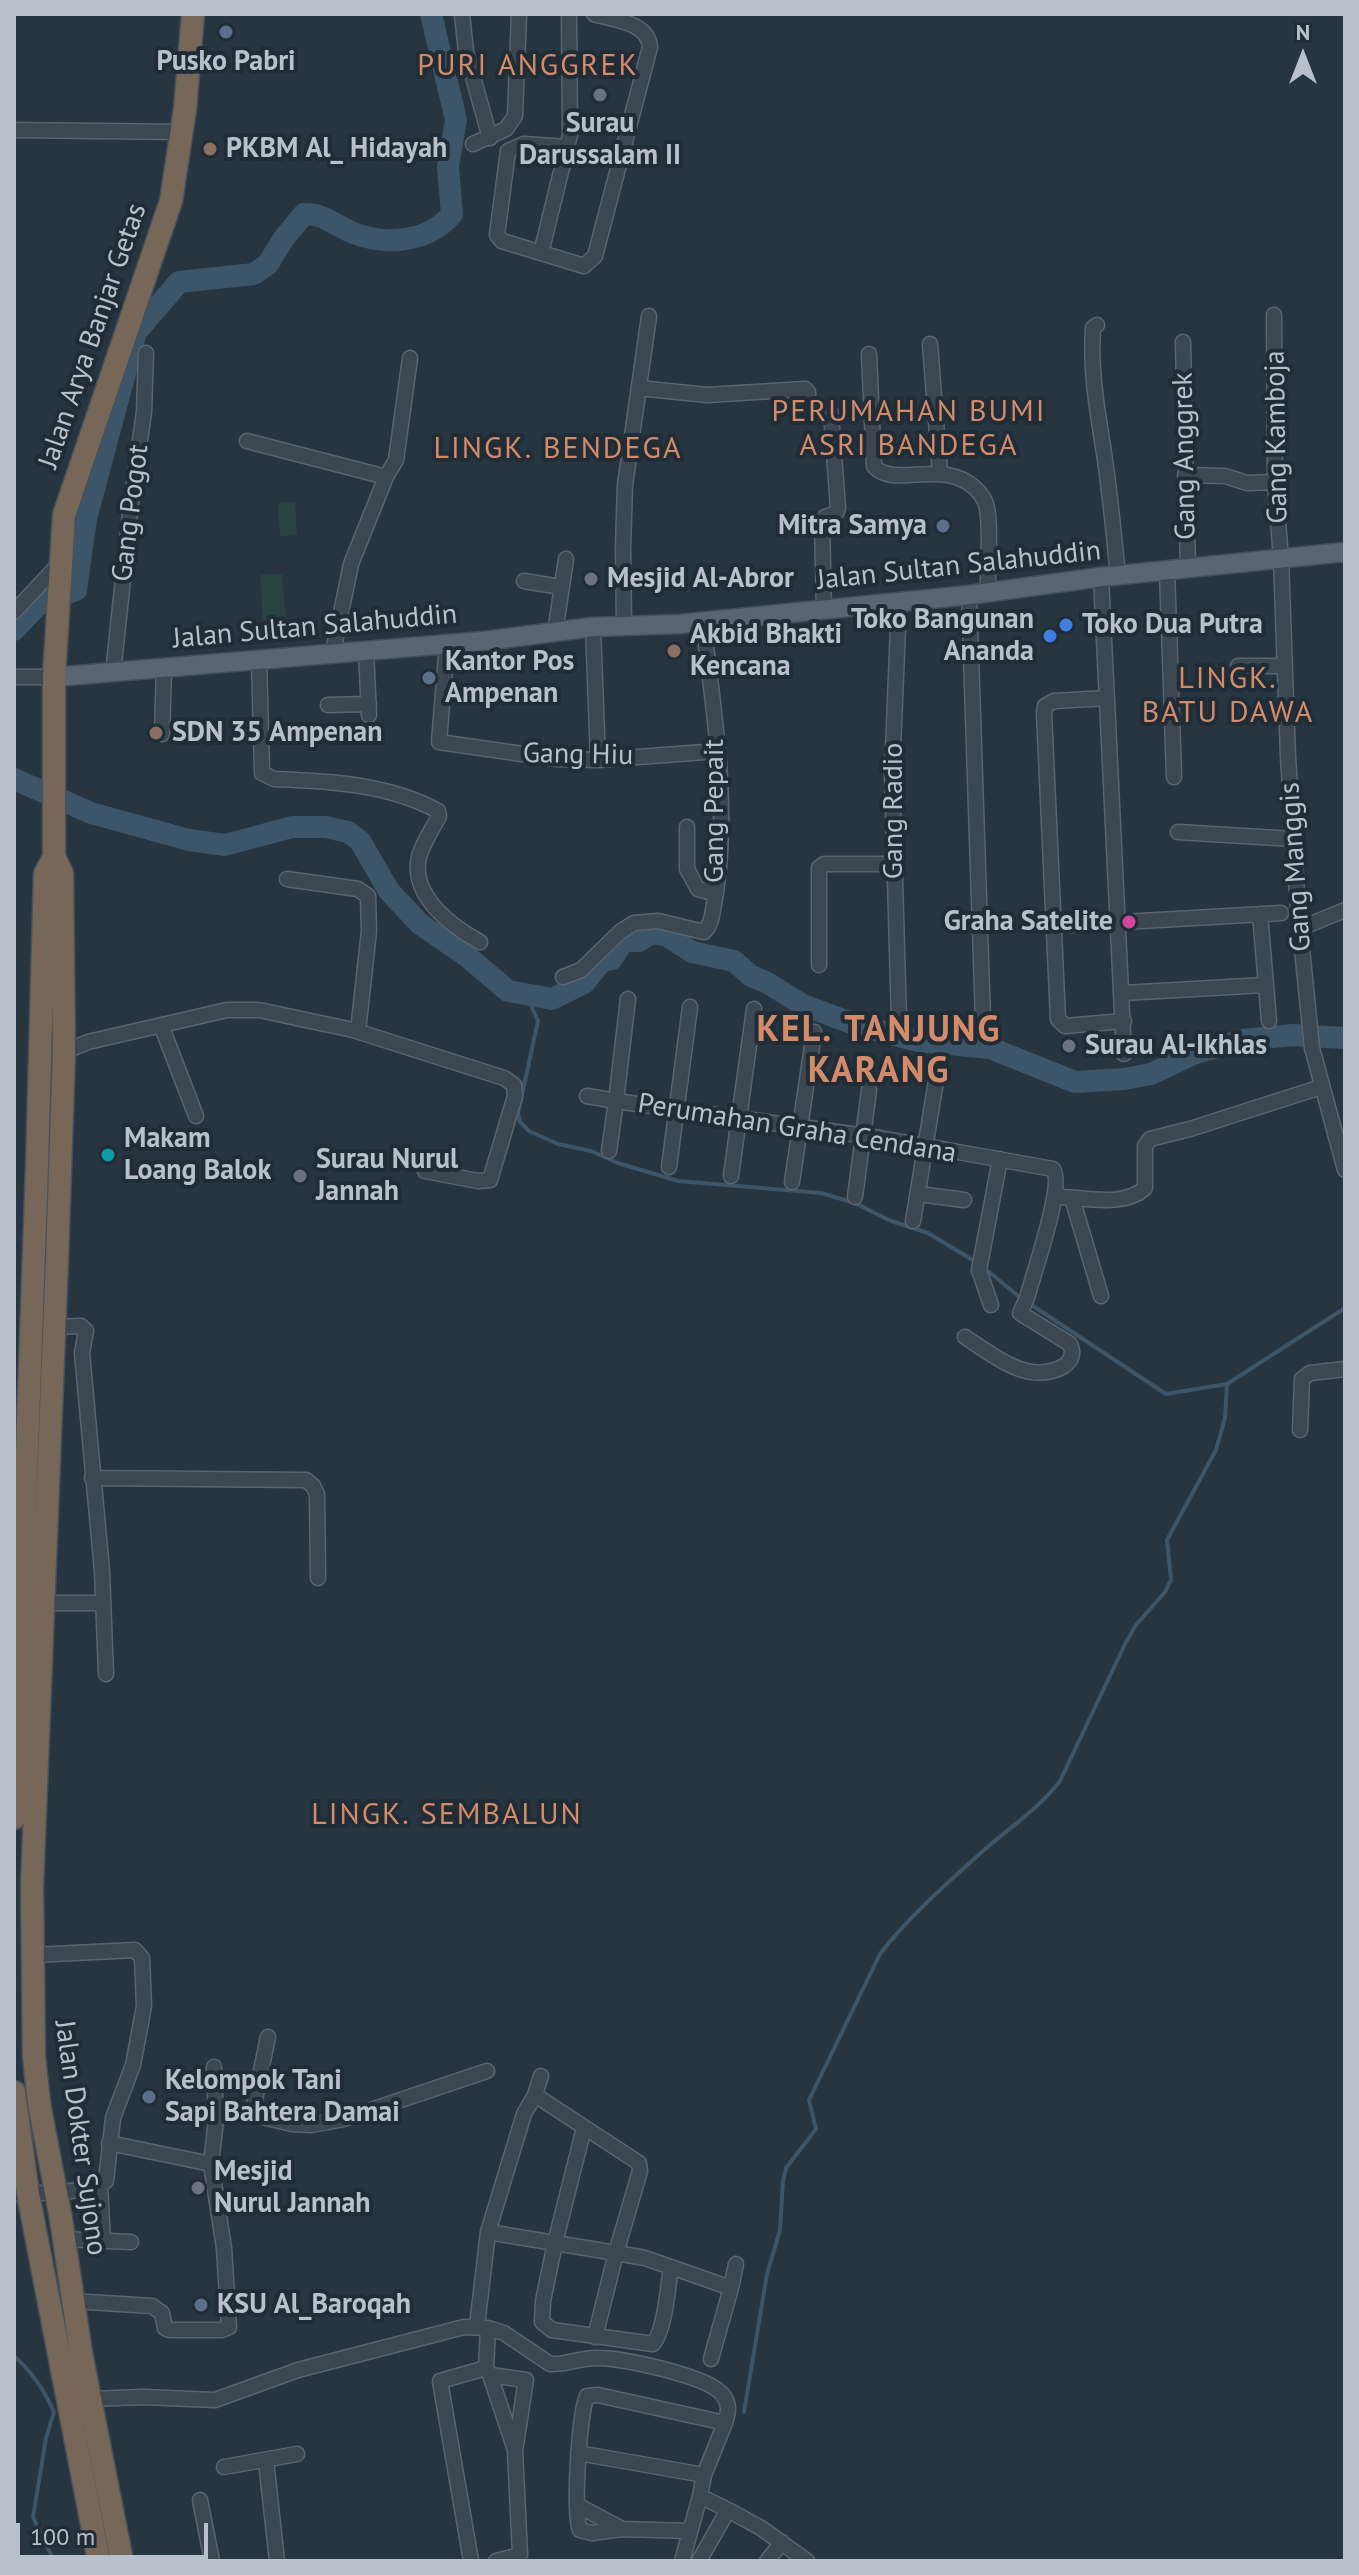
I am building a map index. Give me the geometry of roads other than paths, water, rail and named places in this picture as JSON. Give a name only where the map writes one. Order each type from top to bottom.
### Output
[{"type":"highway","name":"Jalan Arya Banjar Getas","points":[[54,677],[64,515],[142,279],[165,222],[176,179],[193,14]]},
{"type":"highway","name":"Jalan Dokter Sujono","points":[[54,677],[53,821],[54,857],[62,873],[64,1052],[43,1603],[23,1886],[34,1955],[34,2056],[39,2103],[72,2301],[122,2561]]},
{"type":"highway","name":"Jalan Dokter Sujono","points":[[14,1818],[45,874],[54,857]]},
{"type":"highway","points":[[33,1262],[57,1259]]},
{"type":"highway","name":"Jalan Dokter Sujono","points":[[14,2092],[21,2194],[99,2561]]},
{"type":"main road","name":"Jalan Sultan Salahuddin","points":[[54,677],[447,644],[593,627],[703,622],[1345,552]]},
{"type":"street","points":[[462,14],[466,52],[490,138]]},
{"type":"street","points":[[473,144],[509,127],[517,112],[519,14]]},
{"type":"street","points":[[541,253],[568,147],[569,14]]},
{"type":"street","points":[[568,147],[520,145],[510,148],[505,160],[497,235],[502,241],[579,266],[588,264],[595,256],[650,47],[647,35],[641,29],[594,14]]},
{"type":"street","points":[[14,130],[182,132]]},
{"type":"street","name":"Gang Kamboja","points":[[1274,315],[1275,482],[1281,559]]},
{"type":"street","points":[[624,626],[625,485],[649,316]]},
{"type":"street","points":[[1097,325],[1093,328],[1092,341],[1093,393],[1108,482],[1110,577],[1107,698],[1124,1054]]},
{"type":"street","name":"Gang Anggrek","points":[[1183,342],[1188,569]]},
{"type":"street","points":[[930,344],[940,473]]},
{"type":"street","name":"Gang Pogot","points":[[113,673],[144,412],[146,353]]},
{"type":"street","points":[[869,354],[874,466],[890,476],[940,473],[964,480],[977,490],[986,503],[978,594],[983,1020]]},
{"type":"street","points":[[333,652],[351,564],[386,477],[396,460],[410,358]]},
{"type":"street","points":[[639,388],[707,395],[806,389],[807,413],[831,413],[835,431],[838,508],[822,523],[824,610]]},
{"type":"street","points":[[247,441],[386,477]]},
{"type":"street","points":[[1185,475],[1225,476],[1247,483],[1275,482]]},
{"type":"street","points":[[555,633],[566,559]]},
{"type":"street","name":"Gang Manggis","points":[[1281,559],[1293,839],[1312,1048],[1345,1170]]},
{"type":"street","points":[[1167,570],[1174,777]]},
{"type":"street","points":[[14,612],[58,574]]},
{"type":"street","points":[[524,581],[561,587]]},
{"type":"street","name":"Gang Radio","points":[[899,603],[892,773],[899,1020]]},
{"type":"street","name":"Gang Pepait","points":[[563,977],[581,970],[620,932],[634,923],[658,921],[706,931],[710,925],[721,840],[718,751],[703,622]]},
{"type":"street","points":[[593,627],[598,760]]},
{"type":"street","name":"Gang Hiu","points":[[447,644],[439,742],[557,759],[598,760],[718,751]]},
{"type":"street","points":[[328,705],[369,710],[366,651]]},
{"type":"street","points":[[259,659],[262,773],[274,779],[371,788],[438,811],[439,816],[420,857],[424,891],[444,918],[480,942]]},
{"type":"street","points":[[1238,666],[1285,666]]},
{"type":"street","points":[[162,734],[164,668]]},
{"type":"street","points":[[14,677],[54,677]]},
{"type":"street","points":[[1107,698],[1054,701],[1045,706],[1043,725],[1060,1023],[1067,1026],[1124,1021]]},
{"type":"street","points":[[687,827],[687,869],[698,889],[716,894]]},
{"type":"street","points":[[1178,832],[1293,839]]},
{"type":"street","points":[[819,965],[819,868],[824,864],[894,864]]},
{"type":"street","points":[[287,879],[358,889],[368,896],[369,931],[358,1031]]},
{"type":"street","points":[[1301,928],[1345,910]]},
{"type":"street","points":[[1054,926],[1281,913]]},
{"type":"street","points":[[1260,914],[1269,1021]]},
{"type":"street","points":[[1123,993],[1265,985]]},
{"type":"street","name":"Perumahan Graha Cendana","points":[[628,999],[616,1101],[863,1135],[1053,1169],[1057,1174],[1057,1194]]},
{"type":"street","points":[[669,1167],[690,1007]]},
{"type":"street","points":[[64,1052],[88,1042],[243,1009],[283,1014],[358,1031],[504,1078],[514,1085],[515,1096],[490,1180],[478,1181],[425,1171]]},
{"type":"street","points":[[731,1176],[754,1009]]},
{"type":"street","points":[[161,1025],[196,1116]]},
{"type":"street","points":[[792,1182],[814,1032]]},
{"type":"street","points":[[913,1221],[936,1081]]},
{"type":"street","points":[[965,1337],[1014,1368],[1028,1372],[1053,1371],[1068,1364],[1073,1349],[1070,1344],[1022,1316],[1057,1194],[1072,1198],[1115,1199],[1135,1195],[1145,1188],[1145,1146],[1150,1139],[1321,1087]]},
{"type":"street","points":[[855,1197],[869,1090]]},
{"type":"street","points":[[587,1096],[616,1101],[609,1151]]},
{"type":"street","points":[[991,1305],[980,1264],[1000,1159]]},
{"type":"street","points":[[919,1194],[964,1200]]},
{"type":"street","points":[[1072,1198],[1101,1296]]},
{"type":"street","points":[[54,1327],[81,1326],[86,1331],[82,1353],[106,1674]]},
{"type":"street","points":[[1300,1430],[1302,1379],[1310,1373],[1345,1369]]},
{"type":"street","points":[[92,1478],[303,1479],[313,1486],[317,1494],[318,1578]]},
{"type":"street","points":[[43,1603],[103,1603]]},
{"type":"street","points":[[21,2194],[100,2186],[106,2181],[113,2118],[133,2065],[144,2006],[142,1956],[132,1949],[34,1955]]},
{"type":"street","points":[[252,2114],[268,2037]]},
{"type":"street","points":[[72,2301],[152,2306],[162,2313],[165,2328],[169,2330],[228,2328],[224,2248],[211,2164],[216,2106],[214,2067]]},
{"type":"street","points":[[216,2106],[292,2124],[311,2125],[344,2119],[487,2071]]},
{"type":"street","points":[[515,2451],[488,2372],[483,2327],[488,2232],[524,2114],[541,2076]]},
{"type":"street","points":[[535,2095],[640,2165],[595,2337]]},
{"type":"street","points":[[584,2128],[555,2243],[543,2301],[542,2322],[552,2330],[650,2345],[656,2341],[671,2267]]},
{"type":"street","points":[[109,2143],[211,2164]]},
{"type":"street","points":[[100,2186],[103,2241]]},
{"type":"street","points":[[488,2232],[645,2258],[731,2288]]},
{"type":"street","points":[[63,2239],[131,2242]]},
{"type":"street","points":[[711,2359],[736,2264]]},
{"type":"street","points":[[90,2399],[143,2397],[215,2400],[298,2370],[419,2337],[483,2327],[514,2338],[541,2361],[550,2364],[588,2358],[618,2359],[707,2383],[726,2400],[729,2411],[704,2475],[682,2561]]},
{"type":"street","points":[[471,2561],[440,2381],[488,2372],[526,2380],[515,2451],[520,2555],[496,2561]]},
{"type":"street","points":[[689,2531],[622,2529],[592,2533],[580,2530],[578,2453],[583,2404],[590,2394],[725,2423]]},
{"type":"street","points":[[578,2453],[704,2475]]},
{"type":"street","points":[[224,2467],[297,2454]]},
{"type":"street","points":[[266,2461],[277,2561]]},
{"type":"street","points":[[700,2496],[782,2542],[807,2561]]},
{"type":"street","points":[[200,2500],[212,2561]]},
{"type":"street","points":[[577,2505],[622,2529]]},
{"type":"street","points":[[699,2561],[728,2510]]},
{"type":"street","points":[[767,2561],[782,2542]]},
{"type":"waterway","points":[[14,630],[39,604],[76,590],[86,519],[136,332],[179,282],[254,274],[268,264],[304,214],[323,217],[364,236],[391,240],[431,231],[452,214],[448,167],[456,120],[431,14]]},
{"type":"waterway","points":[[14,779],[91,813],[189,840],[225,845],[292,827],[326,827],[348,832],[360,841],[389,891],[420,924],[468,957],[508,991],[552,999],[584,983],[602,961],[612,959],[623,941],[639,941],[651,933],[666,935],[692,952],[734,961],[751,976],[803,1005],[857,1025],[918,1041],[990,1048],[1075,1082],[1151,1074],[1193,1054],[1243,1040],[1293,1035],[1345,1038]]},
{"type":"waterway","points":[[527,996],[538,1021],[518,1113],[520,1122],[529,1131],[558,1144],[591,1151],[618,1163],[678,1181],[821,1193],[855,1203],[891,1221],[928,1233],[976,1262]]},
{"type":"waterway","points":[[983,1267],[1022,1299]]},
{"type":"waterway","points":[[1030,1304],[1166,1394],[1227,1384]]},
{"type":"waterway","points":[[744,2412],[767,2274],[780,2230],[786,2168],[816,2129],[809,2100],[880,1954],[933,1897],[1036,1807],[1060,1781],[1126,1642],[1171,1580],[1167,1540],[1216,1450],[1225,1418],[1227,1384],[1345,1308]]},
{"type":"waterway","points":[[14,2356],[37,2382],[54,2412],[46,2438],[33,2517],[54,2561]]},
{"type":"place","name":"Pusko Pabri","points":[[226,32]]},
{"type":"place","name":"Surau Darussalam II","points":[[600,95]]},
{"type":"place","name":"PKBM Al_ Hidayah","points":[[210,149]]},
{"type":"place","name":"Mitra Samya","points":[[943,526]]},
{"type":"place","name":"Mesjid Al-Abror","points":[[591,579]]},
{"type":"place","name":"Toko Dua Putra","points":[[1066,625]]},
{"type":"place","name":"Toko Bangunan Ananda","points":[[1050,636]]},
{"type":"place","name":"Akbid Bhakti Kencana","points":[[674,651]]},
{"type":"place","name":"Kantor Pos Ampenan","points":[[429,678]]},
{"type":"place","name":"SDN 35 Ampenan","points":[[156,733]]},
{"type":"place","name":"Graha Satelite","points":[[1129,922]]},
{"type":"place","name":"Surau Al-Ikhlas","points":[[1069,1046]]},
{"type":"place","name":"Makam Loang Balok","points":[[108,1155]]},
{"type":"place","name":"Surau Nurul Jannah","points":[[300,1176]]},
{"type":"place","name":"Kelompok Tani Sapi Bahtera Damai","points":[[149,2097]]},
{"type":"place","name":"Mesjid Nurul Jannah","points":[[198,2188]]},
{"type":"place","name":"KSU Al_Baroqah","points":[[201,2305]]},
{"type":"district","name":"PURI ANGGREK","points":[[528,66]]},
{"type":"district","name":"PERUMAHAN BUMI ASRI BANDEGA","points":[[909,429]]},
{"type":"district","name":"LINGK. BENDEGA","points":[[558,449]]},
{"type":"district","name":"LINGK. BATU DAWA","points":[[1228,696]]},
{"type":"district","name":"KEL. TANJUNG KARANG","points":[[879,1052]]},
{"type":"district","name":"LINGK. SEMBALUN","points":[[447,1815]]}]
